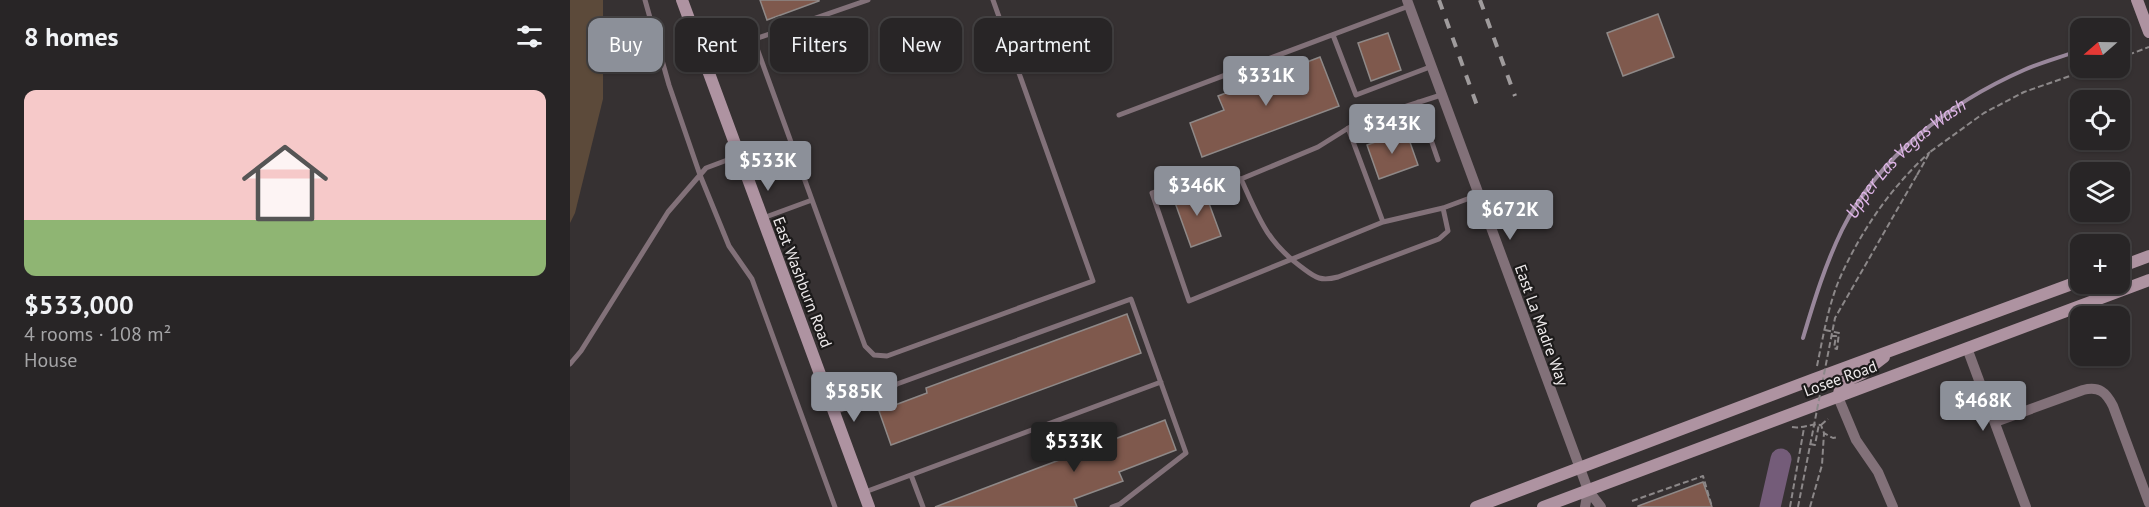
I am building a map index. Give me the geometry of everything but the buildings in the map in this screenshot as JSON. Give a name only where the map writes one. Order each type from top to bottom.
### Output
[{"type":"main road","name":"East Washburn Road","points":[[682,0],[689,18]]},
{"type":"main road","points":[[2137,0],[2149,32]]},
{"type":"main road","name":"East Washburn Road","points":[[708,72],[869,507]]},
{"type":"main road","points":[[2130,263],[2149,256]]},
{"type":"main road","name":"Losee Road","points":[[1543,507],[2149,280]]},
{"type":"main road","name":"Losee Road","points":[[1476,507],[2070,285]]},
{"type":"main road","points":[[1838,397],[1842,383],[1863,373],[1895,349]]},
{"type":"street","name":"East La Madre Way","points":[[1408,3],[1579,468],[1588,490],[1601,507]]},
{"type":"street","points":[[1967,348],[2026,507]]},
{"type":"street","points":[[1995,422],[2092,387],[2100,389],[2108,395],[2113,406],[2149,503]]},
{"type":"street","points":[[1838,397],[1856,440],[1878,471],[1893,507]]},
{"type":"street","points":[[1585,507],[1588,490]]},
{"type":"lane","points":[[645,0],[669,85],[700,175],[729,246],[752,279],[835,507]]},
{"type":"lane","points":[[758,39],[868,0]]},
{"type":"lane","points":[[758,51],[865,346],[874,355],[887,356],[1093,281],[993,0]]},
{"type":"lane","points":[[1119,115],[1333,35],[1408,3]]},
{"type":"lane","points":[[1333,35],[1356,95],[1430,67]]},
{"type":"lane","points":[[1441,94],[1358,122],[1318,147],[1241,179],[1223,174],[1200,175],[1152,193],[1189,301],[1383,222],[1443,208],[1478,195]]},
{"type":"lane","points":[[1418,102],[1438,160]]},
{"type":"lane","points":[[1348,128],[1383,222]]},
{"type":"lane","points":[[570,364],[581,351],[668,212],[706,168],[738,156]]},
{"type":"lane","points":[[1241,179],[1271,241],[1290,259],[1316,278],[1325,280],[1338,278],[1439,239],[1448,231],[1443,208]]},
{"type":"lane","points":[[762,219],[812,200]]},
{"type":"lane","points":[[835,412],[872,398],[897,384],[1131,299],[1186,453],[1120,504],[1112,507]]},
{"type":"lane","points":[[863,492],[1161,381]]},
{"type":"lane","points":[[911,475],[922,507]]},
{"type":"path","points":[[2130,54],[2149,48]]},
{"type":"path","points":[[1817,366],[1839,280],[1861,237],[1887,197],[1930,152],[1968,123],[2003,102],[2070,77]]},
{"type":"path","points":[[1798,507],[1835,318],[1930,152]]},
{"type":"path","points":[[1825,330],[1839,333],[1837,349],[1834,348],[1836,336],[1832,336]]},
{"type":"path","points":[[1792,427],[1804,428],[1820,425],[1828,419]]},
{"type":"path","points":[[1810,444],[1815,445],[1820,425]]},
{"type":"path","points":[[1810,507],[1822,465],[1824,433],[1820,425]]},
{"type":"path","points":[[1790,507],[1804,428]]},
{"type":"path","points":[[1824,433],[1833,438],[1838,437]]},
{"type":"path","points":[[1632,501],[1703,476],[1712,507]]},
{"type":"shaded area","points":[[570,0],[603,0],[603,18],[588,18],[588,72],[603,72],[603,99],[575,213],[570,223]]},
{"type":"waterway","name":"Upper Las Vegas Wash","points":[[1803,338],[1825,270],[1842,230],[1857,203],[1896,156],[1944,115],[1970,98],[2024,70],[2070,53]]},
{"type":"waterway","name":"Upper Las Vegas Wash","points":[[1770,507],[1781,459]]},
{"type":"railway","points":[[1439,0],[1479,111]]},
{"type":"railway","points":[[1480,0],[1515,96]]}]
